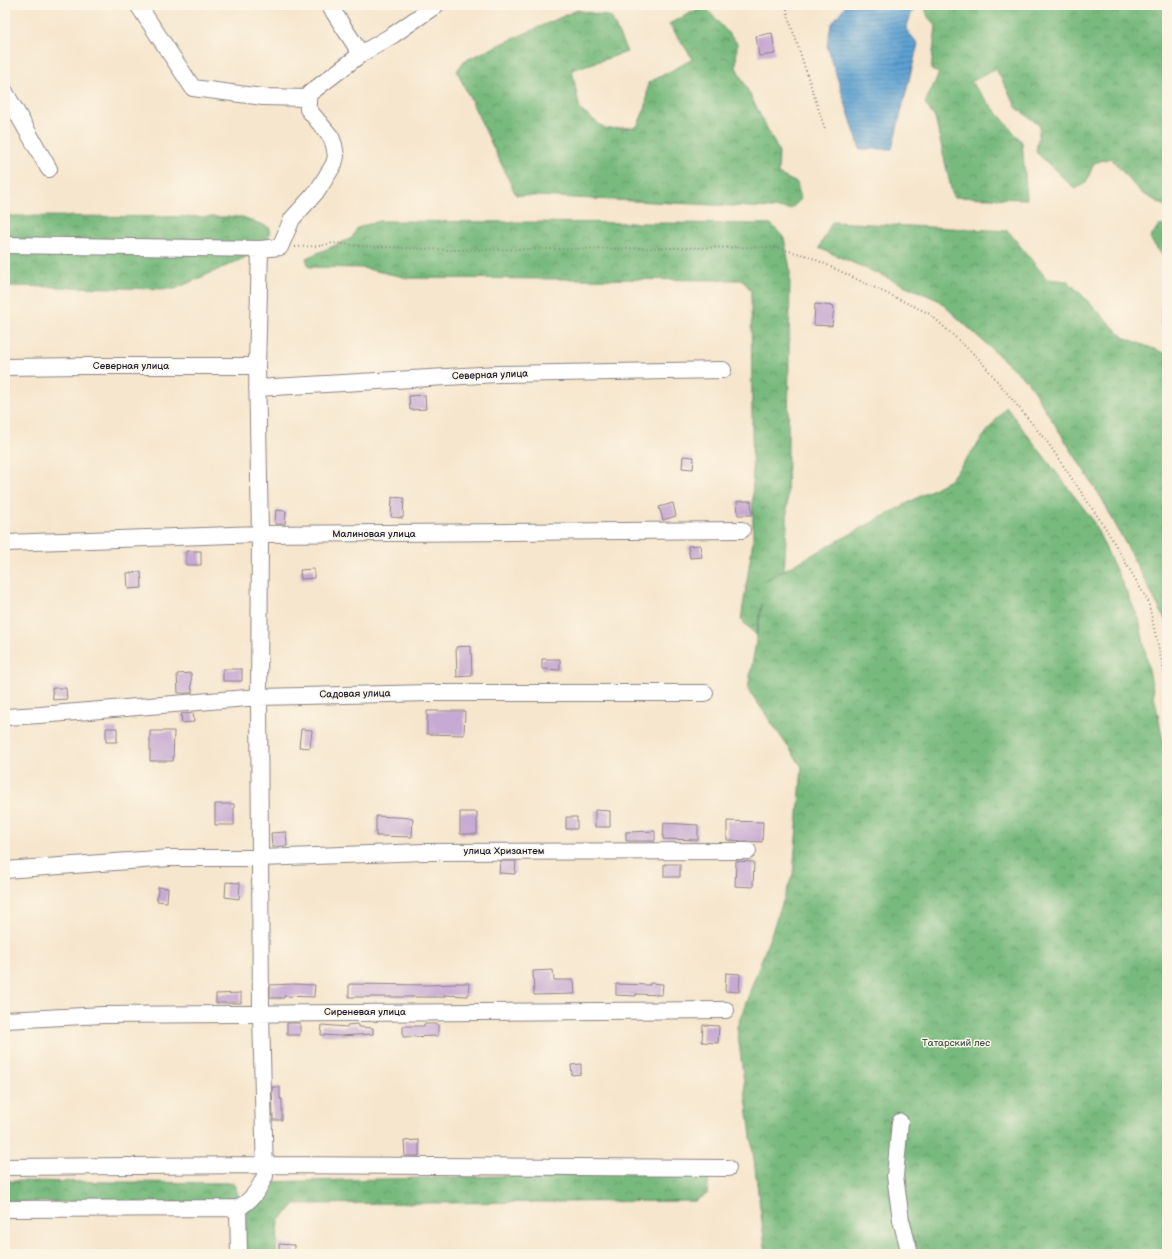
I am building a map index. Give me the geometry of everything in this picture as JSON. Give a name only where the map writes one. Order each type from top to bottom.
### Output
[{"type":"street","points":[[138,5],[193,88],[264,97],[308,98]]},
{"type":"street","points":[[329,5],[361,54]]},
{"type":"street","points":[[5,245],[260,250],[280,247],[292,219],[318,190],[334,164],[336,156],[331,137],[308,109],[308,98],[310,93],[361,54],[393,35],[436,5]]},
{"type":"street","points":[[5,92],[49,169]]},
{"type":"street","points":[[5,1209],[238,1208],[249,1202],[260,1187],[265,1176],[261,1013],[259,696],[260,534],[257,388],[260,250]]},
{"type":"street","name":"Северная улица","points":[[5,367],[257,366]]},
{"type":"street","name":"Северная улица","points":[[257,388],[498,374],[723,370]]},
{"type":"street","name":"Малиновая улица","points":[[5,543],[260,534],[742,530]]},
{"type":"street","name":"Садовая улица","points":[[5,717],[259,696],[431,693],[706,694]]},
{"type":"street","name":"улица Хризантем","points":[[5,870],[170,858],[260,858],[424,852],[748,851]]},
{"type":"street","name":"Сиреневая улица","points":[[5,1020],[103,1014],[726,1010]]},
{"type":"street","points":[[900,1122],[894,1176],[901,1220],[910,1254]]},
{"type":"street","points":[[5,1167],[265,1165],[728,1168]]},
{"type":"street","points":[[238,1208],[239,1254]]},
{"type":"path","points":[[786,5],[789,19],[825,129]]},
{"type":"path","points":[[280,247],[319,246],[333,243],[362,246],[448,250],[774,247],[808,256],[930,314],[980,359],[1048,443],[1106,529],[1148,601],[1167,685]]},
{"type":"green space","points":[[924,5],[1167,5],[1167,207],[1140,192],[1111,158],[1094,163],[1086,183],[1075,189],[1036,152],[1040,126],[1017,108],[996,69],[971,82],[1022,142],[1027,199],[953,197],[935,118],[925,103],[939,73],[931,70],[936,26],[928,17]]},
{"type":"green space","points":[[704,6],[737,43],[736,67],[779,152],[778,174],[797,183],[801,199],[791,209],[516,195],[457,71],[464,61],[577,10],[611,17],[627,52],[572,70],[580,110],[606,129],[637,127],[646,106],[648,83],[693,59],[669,24]]},
{"type":"green space","points":[[5,216],[243,217],[270,228],[267,243],[244,258],[175,289],[5,286]]},
{"type":"green space","name":"Татарский лес","points":[[379,221],[771,224],[784,238],[790,269],[787,525],[784,570],[766,580],[950,480],[1006,407],[1092,519],[1139,619],[1167,761],[1167,1254],[766,1254],[737,1027],[793,874],[802,767],[748,689],[762,604],[756,635],[741,620],[753,541],[751,291],[743,280],[408,278],[363,268],[309,267],[306,258],[352,238],[357,228]]},
{"type":"green space","points":[[832,222],[1008,231],[1047,279],[1068,281],[1123,337],[1167,354],[1167,623],[1102,499],[1028,382],[938,300],[819,248]]},
{"type":"green space","points":[[1167,225],[1167,326],[1161,324],[1166,260],[1150,239],[1158,226]]},
{"type":"green space","points":[[700,1171],[709,1179],[707,1194],[695,1201],[295,1204],[279,1221],[276,1254],[245,1254],[246,1211],[266,1182]]},
{"type":"green space","points":[[5,1181],[233,1183],[236,1188],[237,1196],[231,1203],[5,1202]]},
{"type":"water","points":[[847,5],[921,6],[912,12],[906,29],[918,44],[892,149],[860,149],[827,46],[831,25]]},
{"type":"building","points":[[772,33],[775,54],[759,56],[756,36]]},
{"type":"building","points":[[815,304],[834,306],[832,326],[814,325]]},
{"type":"building","points":[[425,395],[426,409],[410,410],[409,396]]},
{"type":"building","points":[[683,456],[694,457],[693,469],[682,468]]},
{"type":"building","points":[[392,497],[404,498],[403,518],[391,517]]},
{"type":"building","points":[[737,501],[751,501],[752,515],[738,515]]},
{"type":"building","points":[[673,503],[676,516],[663,520],[659,507]]},
{"type":"building","points":[[276,510],[286,511],[285,524],[275,524]]},
{"type":"building","points":[[700,545],[702,557],[690,558],[688,546]]},
{"type":"building","points":[[186,551],[201,551],[201,565],[186,565]]},
{"type":"building","points":[[314,569],[314,578],[301,579],[300,570]]},
{"type":"building","points":[[141,572],[142,588],[128,589],[127,573]]},
{"type":"building","points":[[471,646],[472,676],[457,677],[456,647]]},
{"type":"building","points":[[542,659],[560,659],[560,670],[542,669]]},
{"type":"building","points":[[223,669],[242,669],[242,681],[223,681]]},
{"type":"building","points":[[191,673],[192,693],[178,693],[177,674]]},
{"type":"building","points":[[52,688],[66,688],[67,699],[53,700]]},
{"type":"building","points":[[427,711],[465,711],[464,735],[427,734]]},
{"type":"building","points":[[193,713],[194,722],[182,723],[181,714]]},
{"type":"building","points":[[106,728],[117,728],[117,742],[106,742]]},
{"type":"building","points":[[301,729],[312,730],[310,748],[299,747]]},
{"type":"building","points":[[150,731],[174,731],[173,761],[150,761]]},
{"type":"building","points":[[215,804],[234,804],[234,825],[215,825]]},
{"type":"building","points":[[595,810],[610,811],[610,827],[595,827]]},
{"type":"building","points":[[460,812],[477,812],[477,834],[460,834]]},
{"type":"building","points":[[376,816],[413,818],[412,837],[376,836]]},
{"type":"building","points":[[566,817],[577,817],[577,829],[566,829]]},
{"type":"building","points":[[727,821],[763,822],[762,842],[727,840]]},
{"type":"building","points":[[664,823],[698,825],[698,840],[663,839]]},
{"type":"building","points":[[655,831],[655,841],[626,841],[626,832]]},
{"type":"building","points":[[286,832],[287,846],[272,847],[271,833]]},
{"type":"building","points":[[500,861],[516,861],[515,874],[499,873]]},
{"type":"building","points":[[736,861],[754,862],[753,887],[735,886]]},
{"type":"building","points":[[664,864],[680,864],[680,877],[664,877]]},
{"type":"building","points":[[226,882],[240,883],[239,899],[225,897]]},
{"type":"building","points":[[158,887],[168,888],[167,902],[157,901]]},
{"type":"building","points":[[553,970],[554,980],[574,980],[575,994],[534,995],[533,971]]},
{"type":"building","points":[[726,973],[740,974],[739,992],[725,991]]},
{"type":"building","points":[[469,983],[468,996],[444,995],[444,997],[349,997],[349,984],[428,985]]},
{"type":"building","points":[[650,983],[663,984],[662,995],[616,995],[616,984],[650,985]]},
{"type":"building","points":[[270,985],[315,985],[314,997],[284,996],[284,998],[270,998]]},
{"type":"building","points":[[241,993],[241,1003],[216,1003],[216,994]]},
{"type":"building","points":[[287,1023],[300,1023],[300,1035],[287,1035]]},
{"type":"building","points":[[358,1024],[358,1027],[373,1028],[373,1034],[340,1036],[321,1035],[322,1025],[347,1027],[347,1025]]},
{"type":"building","points":[[424,1024],[438,1024],[438,1036],[403,1037],[403,1026],[424,1026]]},
{"type":"building","points":[[703,1025],[719,1026],[718,1043],[702,1042]]},
{"type":"building","points":[[581,1064],[581,1074],[572,1075],[571,1065]]},
{"type":"building","points":[[272,1087],[280,1087],[280,1099],[282,1099],[282,1120],[273,1120]]},
{"type":"building","points":[[419,1140],[419,1156],[405,1156],[404,1141]]},
{"type":"building","points":[[279,1244],[294,1245],[294,1254],[279,1254]]}]
